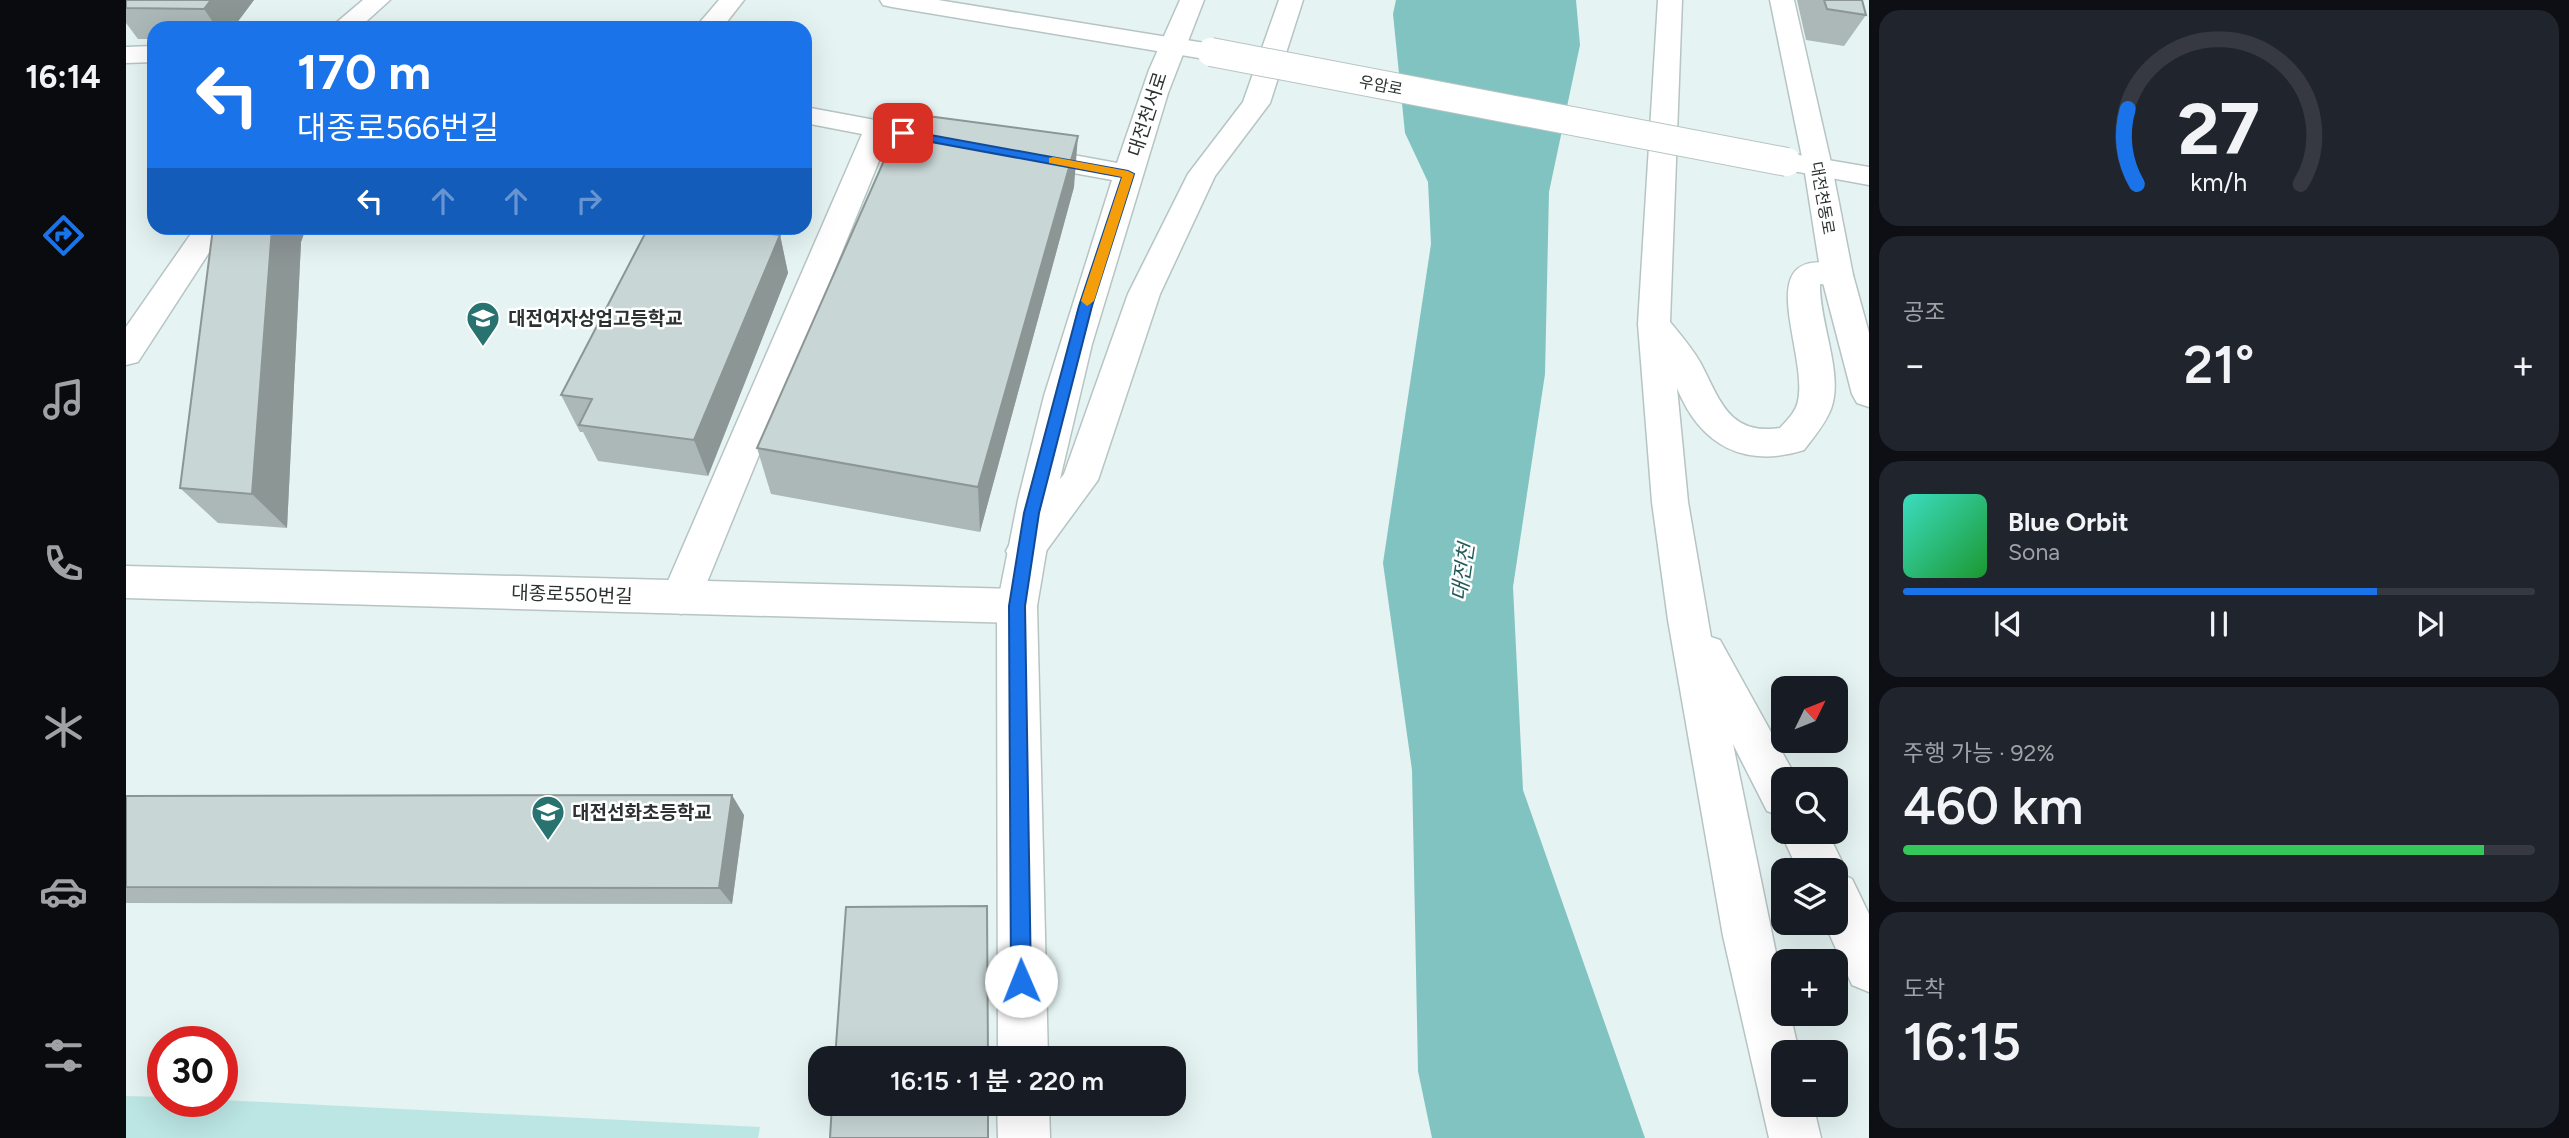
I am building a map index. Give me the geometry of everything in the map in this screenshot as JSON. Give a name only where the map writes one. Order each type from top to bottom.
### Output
[{"type":"main road","points":[[352,21],[378,0]]},
{"type":"main road","points":[[714,21],[732,0]]},
{"type":"main road","name":"우암로","points":[[892,0],[1211,52],[1869,177]]},
{"type":"main road","name":"대전천서로","points":[[1023,1046],[1017,606],[1031,513],[1086,306],[1169,45],[1192,0]]},
{"type":"main road","points":[[1025,551],[1080,480],[1144,294],[1202,174],[1256,103],[1291,0]]},
{"type":"main road","points":[[1670,0],[1654,324],[1670,502],[1688,620],[1747,936],[1771,1040]]},
{"type":"main road","name":"대전천동로","points":[[1782,0],[1818,167],[1837,275],[1869,394]]},
{"type":"main road","points":[[126,55],[147,54]]},
{"type":"main road","points":[[812,116],[931,138]]},
{"type":"main road","points":[[681,597],[878,129]]},
{"type":"main road","points":[[997,150],[1128,174]]},
{"type":"main road","points":[[126,353],[205,235]]},
{"type":"main road","points":[[1654,324],[1681,359],[1700,400],[1724,430],[1747,443],[1769,445],[1791,440],[1815,404],[1815,377],[1807,332],[1804,280],[1810,273],[1837,275]]},
{"type":"main road","name":"대종로550번길","points":[[126,582],[1017,606]]},
{"type":"main road","points":[[1688,620],[1771,774]]},
{"type":"main road","points":[[1848,922],[1869,968]]},
{"type":"main road","points":[[1023,1116],[1024,1138]]},
{"type":"main road","points":[[1790,1117],[1794,1138]]},
{"type":"shaded area","points":[[126,1096],[147,1097],[147,1117],[238,1117],[238,1101],[760,1127],[758,1138],[126,1138]]},
{"type":"water","name":"대전천","points":[[1396,0],[1576,0],[1580,45],[1549,192],[1545,374],[1513,587],[1523,790],[1645,1138],[1432,1138],[1418,1071],[1412,770],[1383,563],[1431,244],[1428,182],[1405,133],[1393,14]]},
{"type":"building","points":[[126,0],[211,0],[204,9],[126,8]]},
{"type":"building","points":[[1824,0],[1862,0],[1866,15],[1827,9]]},
{"type":"building","points":[[905,113],[1078,136],[978,487],[757,448]]},
{"type":"building","points":[[212,235],[271,235],[252,494],[180,488]]},
{"type":"building","points":[[644,235],[780,235],[694,440],[579,425],[592,399],[561,395]]},
{"type":"building","points":[[732,795],[719,888],[126,887],[126,796]]},
{"type":"building","points":[[987,906],[988,1046],[836,1046],[846,907]]},
{"type":"building","points":[[831,1116],[988,1116],[988,1138],[830,1138]]},
{"type":"slow traffic","points":[[1053,161],[1128,174],[1087,301]]},
{"type":"place","name":"대전여자상업고등학교","points":[[483,348]]},
{"type":"place","name":"대전선화초등학교","points":[[548,842]]},
{"type":"route","points":[[903,133],[1128,174],[1086,306],[1031,513],[1017,606],[1021,981]]}]
